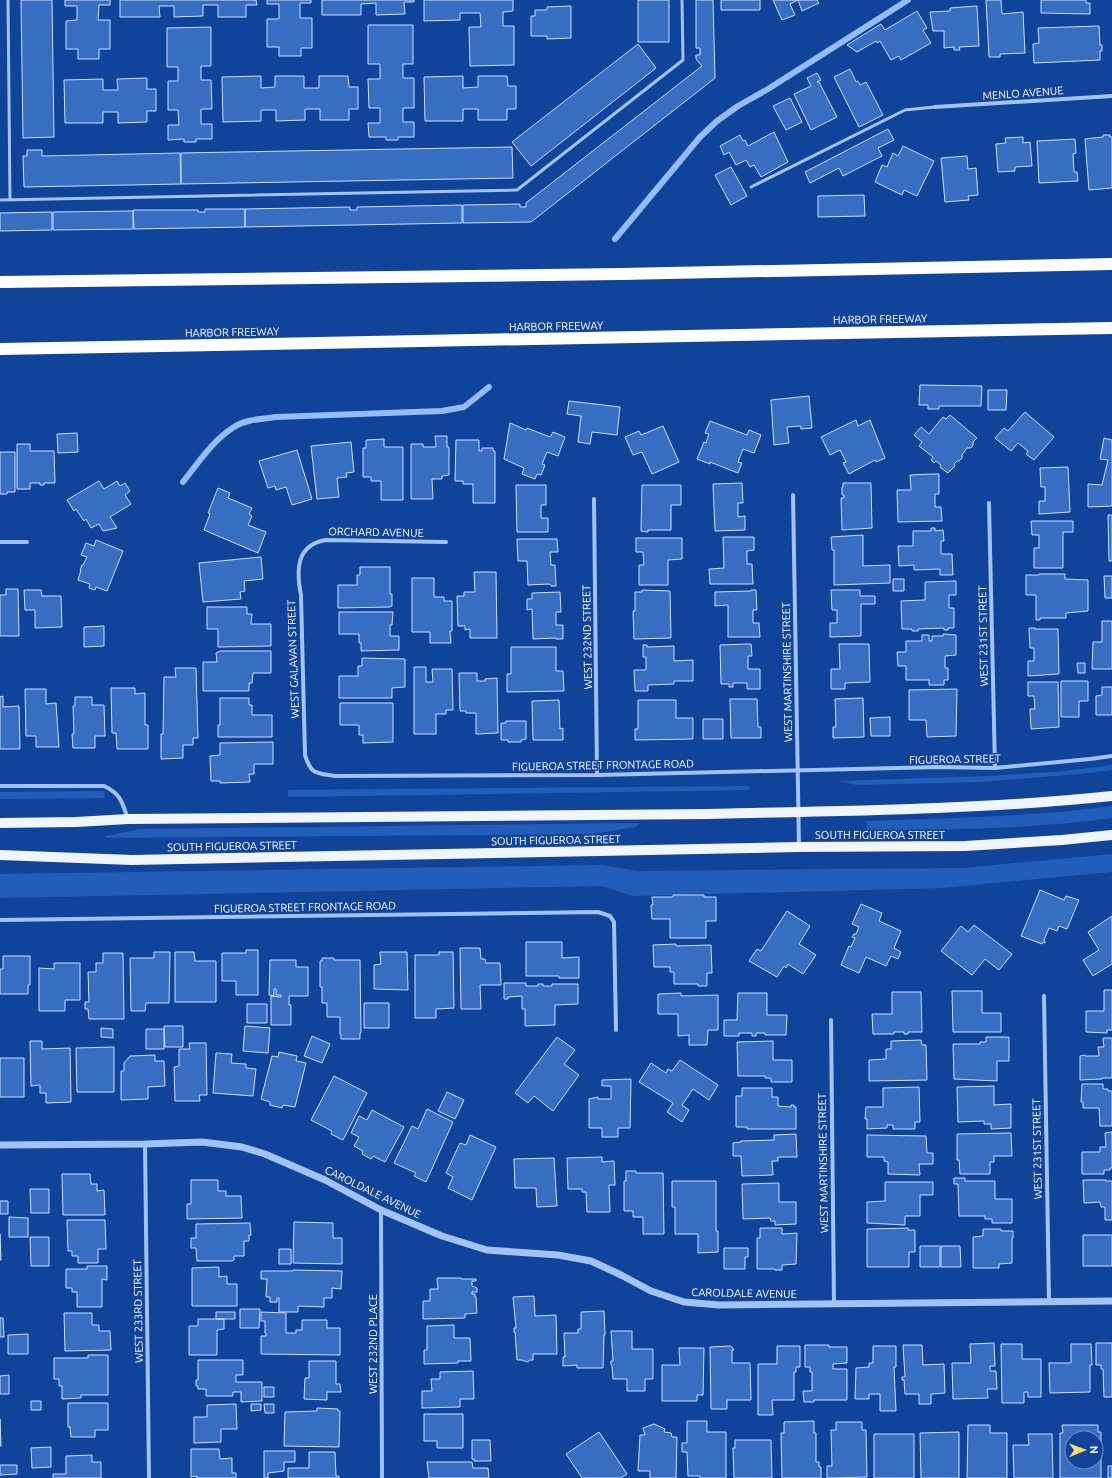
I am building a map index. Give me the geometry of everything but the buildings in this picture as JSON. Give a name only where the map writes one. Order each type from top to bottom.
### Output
[{"type":"highway","points":[[0,282],[629,274],[1112,264]]},
{"type":"highway","name":"HARBOR FREEWAY","points":[[0,349],[1112,328]]},
{"type":"main road","points":[[0,823],[76,822],[128,819],[601,816],[798,812],[1061,802],[1112,796]]},
{"type":"main road","name":"SOUTH FIGUEROA STREET","points":[[0,855],[132,860],[799,847],[965,846],[1112,836]]},
{"type":"street","name":"MENLO AVENUE","points":[[935,107],[1112,96]]},
{"type":"street","name":"WEST MARTINSHIRE STREET","points":[[793,496],[799,847]]},
{"type":"street","name":"WEST 232ND STREET","points":[[594,499],[597,775]]},
{"type":"street","name":"WEST 231ST STREET","points":[[989,503],[995,768]]},
{"type":"street","name":"ORCHARD AVENUE","points":[[307,548],[315,542],[326,540],[446,542]]},
{"type":"street","points":[[0,542],[27,542]]},
{"type":"street","name":"WEST GALAVAN STREET","points":[[307,548],[302,556],[298,569],[298,582],[301,603],[305,755],[308,765],[312,771]]},
{"type":"street","name":"FIGUEROA STREET","points":[[798,770],[995,768],[1112,756]]},
{"type":"street","name":"FIGUEROA STREET FRONTAGE ROAD","points":[[312,771],[335,776],[597,775],[798,770]]},
{"type":"street","points":[[0,786],[104,786],[115,791],[122,799],[128,819]]},
{"type":"street","name":"FIGUEROA STREET FRONTAGE ROAD","points":[[0,920],[598,912],[610,916],[614,922],[616,1030]]},
{"type":"street","name":"WEST 231ST STREET","points":[[1044,996],[1049,1301]]},
{"type":"street","name":"WEST MARTINSHIRE STREET","points":[[831,1020],[834,1305]]},
{"type":"street","name":"CAROLDALE AVENUE","points":[[0,1145],[202,1142],[242,1147],[265,1154],[325,1180],[381,1210],[442,1236],[487,1250],[558,1255],[591,1261],[651,1291],[684,1302],[719,1305],[834,1305],[1112,1301]]},
{"type":"street","name":"WEST 233RD STREET","points":[[145,1144],[149,1478]]},
{"type":"street","name":"WEST 232ND PLACE","points":[[381,1210],[382,1478]]},
{"type":"lane","points":[[8,0],[10,200]]},
{"type":"lane","points":[[0,200],[517,190],[683,60],[682,0]]},
{"type":"lane","points":[[751,187],[905,110],[935,107]]},
{"type":"shaded area","points":[[1112,765],[1112,770],[982,782],[857,785],[837,781],[987,776],[1065,771]]},
{"type":"shaded area","points":[[749,786],[750,790],[288,797],[288,790]]},
{"type":"shaded area","points":[[104,791],[104,798],[0,799],[0,792]]},
{"type":"shaded area","points":[[1112,806],[1112,818],[1082,822],[1021,827],[867,830],[867,821],[1021,815]]},
{"type":"shaded area","points":[[639,823],[636,827],[592,834],[106,838],[106,836],[140,829]]},
{"type":"shaded area","points":[[1112,854],[1112,872],[942,888],[633,896],[602,886],[0,898],[0,874],[601,865],[639,871],[963,868]]},
{"type":"waterway","points":[[615,239],[700,137],[717,121],[738,106],[768,89],[908,0]]},
{"type":"waterway","points":[[183,482],[219,438],[226,432],[244,422],[276,417],[442,411],[464,407],[489,387]]}]
